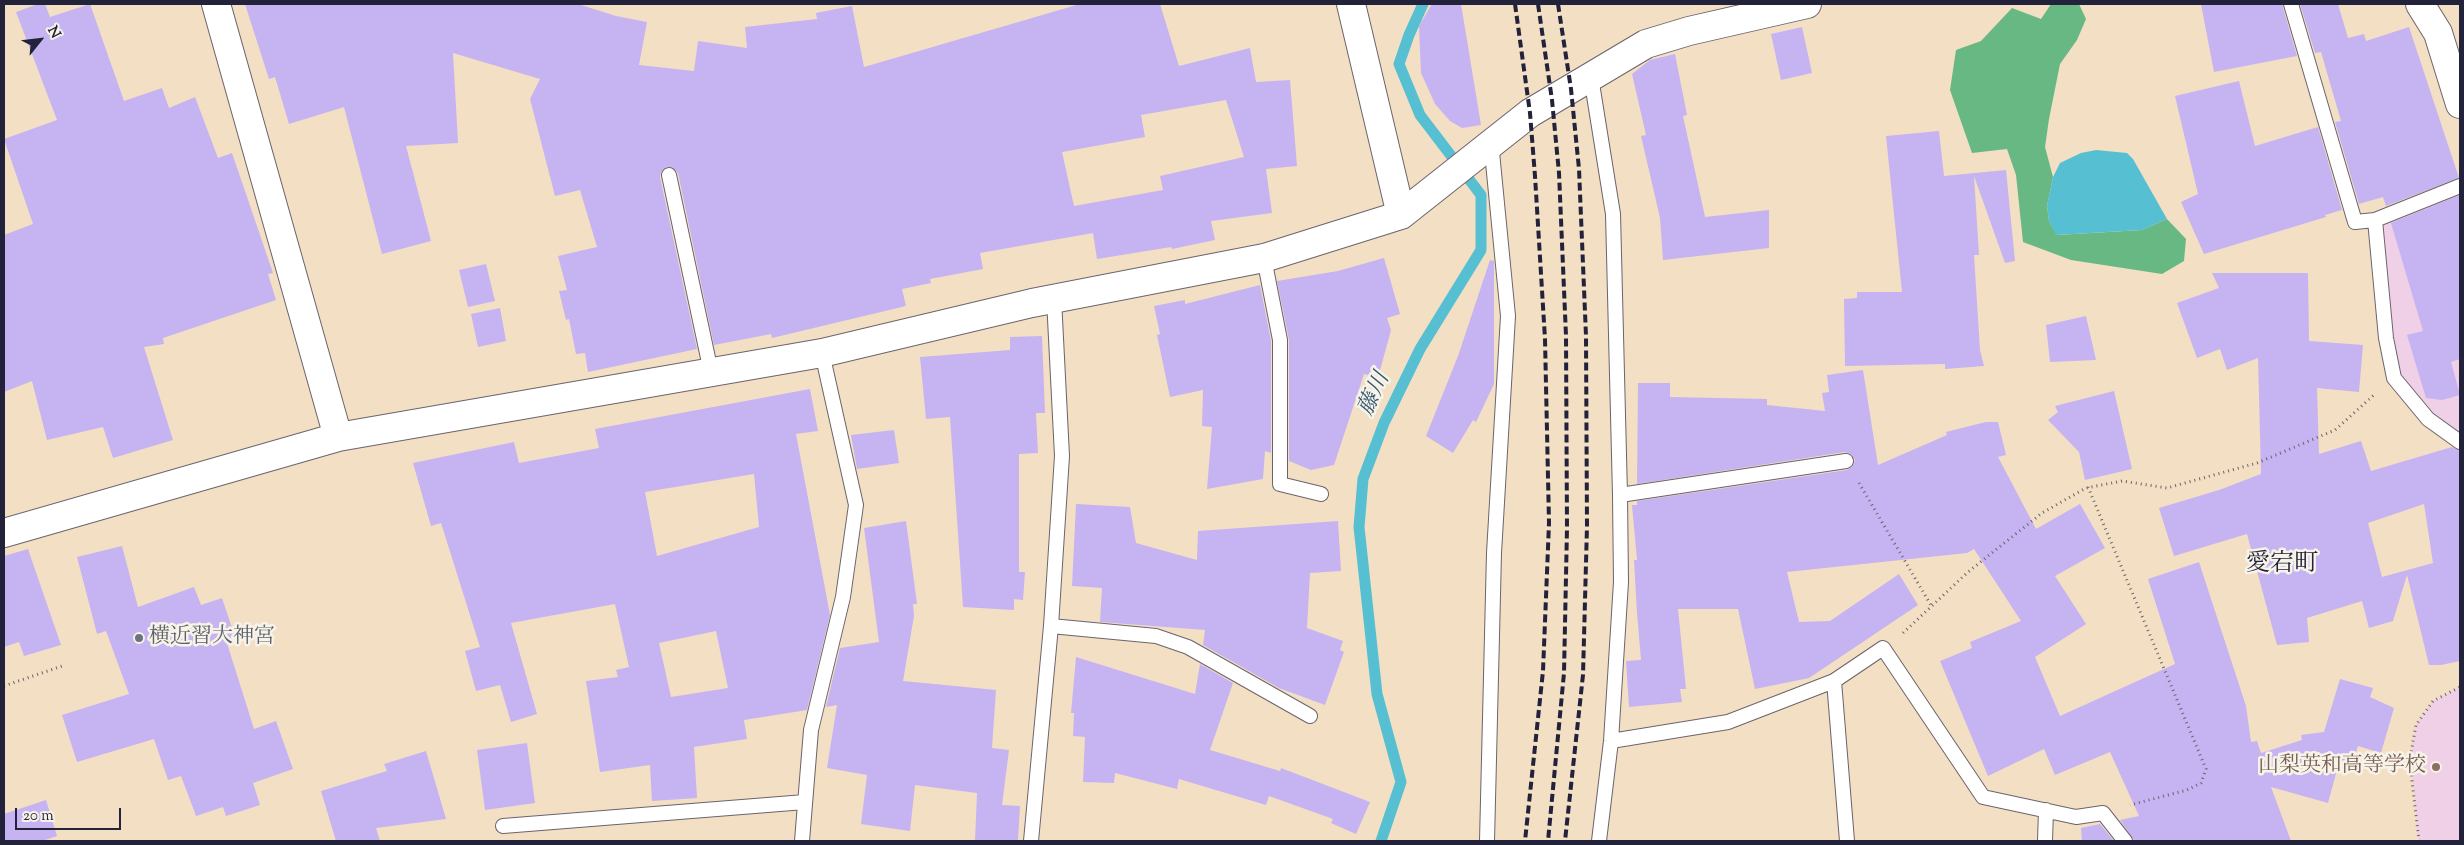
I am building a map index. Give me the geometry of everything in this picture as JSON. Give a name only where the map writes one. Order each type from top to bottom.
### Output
[{"type":"street","points":[[216,4],[338,438]]},
{"type":"street","points":[[1351,4],[1401,215]]},
{"type":"street","points":[[2420,4],[2438,33],[2460,104]]},
{"type":"street","points":[[4,533],[338,438],[822,353],[1054,299],[1264,258],[1401,215],[1530,113],[1646,44],[1792,6]]},
{"type":"lane","points":[[2291,4],[2355,222],[2375,220],[2460,186]]},
{"type":"lane","points":[[1591,77],[1613,214],[1621,582],[1611,741],[1599,841]]},
{"type":"lane","points":[[1484,148],[1508,316],[1494,553],[1487,841]]},
{"type":"lane","points":[[669,175],[711,372]]},
{"type":"lane","points":[[2375,220],[2386,338],[2394,378],[2428,419],[2460,442]]},
{"type":"lane","points":[[1264,258],[1280,340],[1280,484],[1321,494]]},
{"type":"lane","points":[[1031,841],[1051,626],[1062,456],[1054,299]]},
{"type":"lane","points":[[802,841],[811,730],[843,597],[856,505],[822,353]]},
{"type":"lane","points":[[1620,495],[1815,467],[1846,460]]},
{"type":"lane","points":[[1051,626],[1156,636],[1188,647],[1310,716]]},
{"type":"lane","points":[[1611,741],[1728,722],[1834,681],[1883,648],[1983,797],[2076,817],[2103,813],[2125,841]]},
{"type":"lane","points":[[1834,681],[1846,841]]},
{"type":"lane","points":[[503,826],[806,802]]},
{"type":"lane","points":[[2045,841],[2046,810]]},
{"type":"path","points":[[1883,648],[1907,630],[1968,572],[2042,513],[2088,487],[2122,481],[2167,488],[2257,464],[2335,430],[2394,378]]},
{"type":"path","points":[[1846,460],[1932,607]]},
{"type":"path","points":[[2088,487],[2206,770],[2200,783],[2187,790],[2103,813]]},
{"type":"path","points":[[4,686],[65,665]]},
{"type":"path","points":[[2420,841],[2412,781],[2411,753],[2416,725],[2433,701],[2460,687]]},
{"type":"shaded area","points":[[2460,186],[2460,437],[2394,378],[2375,220]]},
{"type":"shaded area","name":"山梨英和高等学校","points":[[2460,687],[2460,841],[2418,841],[2411,753],[2416,725],[2433,701]]},
{"type":"green space","points":[[2051,4],[2079,4],[2086,19],[2077,40],[2060,64],[2049,119],[2045,147],[2053,177],[2047,206],[2049,221],[2057,235],[2142,230],[2167,219],[2186,239],[2184,261],[2162,274],[2071,260],[2023,242],[2016,175],[2007,149],[1972,153],[1950,90],[1956,50],[1981,41],[2012,8],[2041,19]]},
{"type":"water","points":[[2096,150],[2127,153],[2133,159],[2167,219],[2142,230],[2056,235],[2049,221],[2047,206],[2053,177],[2060,163],[2081,153]]},
{"type":"building","points":[[38,4],[45,4],[50,17],[90,4],[124,101],[162,88],[169,108],[195,97],[218,158],[232,153],[273,273],[268,274],[276,300],[163,338],[164,344],[144,347],[173,440],[113,458],[103,427],[47,440],[32,381],[4,392],[4,235],[33,224],[4,139],[57,120],[16,12]]},
{"type":"building","points":[[245,4],[578,4],[616,16],[647,22],[639,65],[694,71],[698,41],[747,48],[745,27],[817,19],[816,13],[852,6],[864,67],[1080,4],[1160,4],[1179,66],[1250,48],[1256,82],[1290,80],[1297,166],[1266,169],[1272,213],[1211,221],[1215,240],[1172,249],[1171,247],[1097,259],[1093,233],[980,253],[983,269],[930,279],[931,283],[902,289],[906,306],[772,338],[771,334],[714,345],[678,173],[672,167],[667,167],[661,172],[660,177],[697,349],[588,372],[585,353],[576,354],[569,319],[566,320],[559,291],[567,290],[558,256],[597,247],[580,190],[555,196],[530,99],[540,79],[453,53],[458,143],[406,146],[431,241],[382,254],[344,107],[289,124],[275,77],[269,79]],"holes":[[[1226,100],[1244,157],[1160,176],[1163,190],[1074,206],[1062,152],[1145,137],[1141,115]]]},
{"type":"building","points":[[1432,4],[1461,4],[1481,125],[1462,128],[1450,121],[1435,104],[1421,73],[1419,26]]},
{"type":"building","points":[[2201,4],[2282,4],[2297,56],[2214,72]]},
{"type":"building","points":[[2300,4],[2338,4],[2348,38],[2364,34],[2366,41],[2409,27],[2459,178],[2386,206],[2383,197],[2359,204],[2335,122],[2341,121],[2321,52],[2315,53]]},
{"type":"building","points":[[1802,27],[1812,73],[1781,80],[1771,34]]},
{"type":"building","points":[[1675,54],[1687,115],[1683,116],[1705,217],[1769,210],[1769,248],[1663,260],[1660,218],[1641,136],[1646,135],[1632,74],[1650,60]]},
{"type":"building","points":[[2239,81],[2255,146],[2318,127],[2342,210],[2325,215],[2326,217],[2204,254],[2181,202],[2198,194],[2175,96]]},
{"type":"building","points":[[1939,131],[1944,176],[2006,170],[2015,261],[2005,263],[1974,176],[1979,255],[1974,255],[1980,350],[1984,366],[1945,369],[1945,364],[1845,366],[1844,299],[1857,298],[1857,292],[1902,292],[1886,136]]},
{"type":"building","points":[[2460,195],[2460,359],[2451,362],[2460,395],[2442,400],[2426,398],[2407,335],[2423,331],[2391,223]]},
{"type":"building","points":[[1384,258],[1400,314],[1387,318],[1391,330],[1378,378],[1364,374],[1334,465],[1311,470],[1289,461],[1289,340],[1277,281],[1338,271]]},
{"type":"building","points":[[1490,260],[1494,261],[1494,384],[1476,422],[1473,420],[1453,453],[1426,436],[1458,356]]},
{"type":"building","points":[[486,264],[495,301],[468,307],[459,270]]},
{"type":"building","points":[[2212,273],[2308,273],[2309,341],[2363,345],[2359,392],[2317,388],[2319,454],[2361,441],[2371,471],[2452,447],[2460,451],[2460,661],[2441,665],[2429,665],[2407,575],[2393,621],[2369,628],[2362,601],[2307,618],[2309,642],[2277,645],[2247,534],[2174,556],[2159,508],[2219,490],[2261,474],[2258,358],[2227,370],[2220,349],[2197,358],[2177,303],[2219,288]],"holes":[[[2424,504],[2433,563],[2382,577],[2368,523]]]},
{"type":"building","points":[[1260,285],[1271,341],[1271,453],[1265,451],[1263,479],[1207,489],[1212,427],[1202,426],[1203,390],[1170,397],[1157,335],[1160,334],[1154,306],[1185,300],[1185,304]]},
{"type":"building","points":[[500,308],[506,341],[478,347],[471,314]]},
{"type":"building","points":[[2086,316],[2096,360],[2050,362],[2046,325]]},
{"type":"building","points":[[1042,336],[1045,413],[1036,413],[1038,453],[1019,454],[1019,572],[1025,572],[1023,600],[1014,599],[1014,610],[963,607],[950,417],[926,419],[920,357],[1010,350],[1010,337]]},
{"type":"building","points":[[1863,370],[1878,465],[1947,435],[1946,432],[1986,422],[1998,422],[2006,455],[1998,457],[2036,529],[2080,504],[2105,548],[2055,576],[2086,624],[2035,657],[2060,716],[2175,664],[2148,579],[2199,562],[2246,706],[2251,742],[2257,741],[2261,753],[2302,740],[2301,735],[2324,732],[2340,679],[2373,688],[2370,697],[2394,708],[2381,753],[2358,746],[2351,770],[2338,766],[2328,803],[2271,787],[2291,841],[2134,841],[2120,820],[2139,816],[2110,752],[2055,775],[2044,749],[1988,776],[1940,661],[1972,648],[1970,642],[2021,621],[1974,549],[1967,553],[1787,572],[1799,622],[1830,621],[1899,574],[1918,605],[1809,678],[1755,689],[1738,609],[1678,609],[1686,689],[1680,689],[1682,702],[1629,707],[1626,661],[1641,660],[1634,560],[1637,560],[1632,505],[1637,505],[1637,501],[1847,470],[1852,467],[1855,460],[1852,455],[1845,452],[1637,484],[1638,383],[1670,383],[1670,397],[1767,399],[1767,405],[1825,411],[1822,393],[1829,392],[1827,375]]},
{"type":"building","points":[[810,389],[818,431],[796,434],[830,615],[807,710],[744,720],[747,739],[694,747],[697,798],[652,801],[650,765],[600,772],[586,681],[618,677],[616,670],[629,667],[615,604],[511,623],[537,714],[511,722],[500,685],[476,691],[465,651],[480,647],[441,523],[431,526],[413,463],[514,442],[519,463],[599,448],[595,429]],"holes":[[[754,474],[759,527],[657,556],[645,492]],[[716,631],[728,688],[671,697],[659,643]]]},
{"type":"building","points":[[2114,391],[2132,469],[2085,480],[2079,452],[2048,420],[2058,412],[2055,406]]},
{"type":"building","points":[[894,430],[899,463],[857,469],[851,435]]},
{"type":"building","points":[[1076,504],[1130,507],[1136,543],[1197,560],[1198,531],[1338,521],[1341,571],[1310,573],[1307,628],[1343,641],[1340,650],[1344,652],[1325,705],[1279,688],[1203,645],[1205,630],[1100,622],[1102,588],[1072,586]]},
{"type":"building","points":[[906,521],[917,604],[913,604],[914,616],[903,681],[996,690],[992,748],[1009,750],[1002,805],[1020,806],[1018,840],[975,841],[977,793],[915,785],[910,831],[861,824],[867,775],[827,768],[837,705],[826,707],[840,648],[879,642],[864,528]]},
{"type":"building","points":[[122,546],[138,607],[194,587],[201,605],[222,598],[235,637],[226,640],[254,729],[276,721],[293,769],[253,783],[260,805],[226,816],[223,807],[196,816],[181,776],[168,780],[154,739],[77,762],[62,715],[129,694],[106,631],[97,634],[77,557]]},
{"type":"building","points":[[28,549],[61,645],[24,656],[19,642],[4,647],[4,556]]},
{"type":"building","points":[[1076,657],[1195,694],[1200,664],[1233,683],[1210,750],[1280,771],[1281,768],[1370,802],[1356,834],[1331,823],[1333,819],[1269,796],[1266,805],[1179,779],[1177,789],[1115,773],[1114,783],[1083,782],[1085,737],[1073,736],[1074,713],[1071,713]]},
{"type":"building","points":[[527,743],[535,803],[485,810],[477,750]]},
{"type":"building","points":[[426,751],[446,819],[376,828],[380,841],[336,841],[321,791],[387,771],[384,764]]},
{"type":"building","points":[[46,800],[57,836],[42,841],[4,841],[4,814]]},
{"type":"building","points":[[2100,824],[2114,841],[2082,841],[2081,828]]},
{"type":"waterway","name":"藤川","points":[[1381,841],[1401,782],[1377,694],[1359,527],[1363,479],[1384,423],[1420,349],[1481,250],[1481,195],[1420,115],[1399,64],[1423,4]]},
{"type":"railway","points":[[1515,4],[1530,113],[1535,176],[1545,339],[1549,523],[1543,671],[1525,841]]},
{"type":"railway","points":[[1538,4],[1552,100],[1559,173],[1566,336],[1567,528],[1564,673],[1548,841]]},
{"type":"railway","points":[[1558,4],[1571,89],[1579,169],[1586,336],[1587,526],[1583,675],[1565,841]]},
{"type":"place","name":"横近習大神宮","points":[[139,638]]},
{"type":"place","name":"山梨英和高等学校","points":[[2436,767]]},
{"type":"district","name":"愛宕町","points":[[2282,566]]}]
